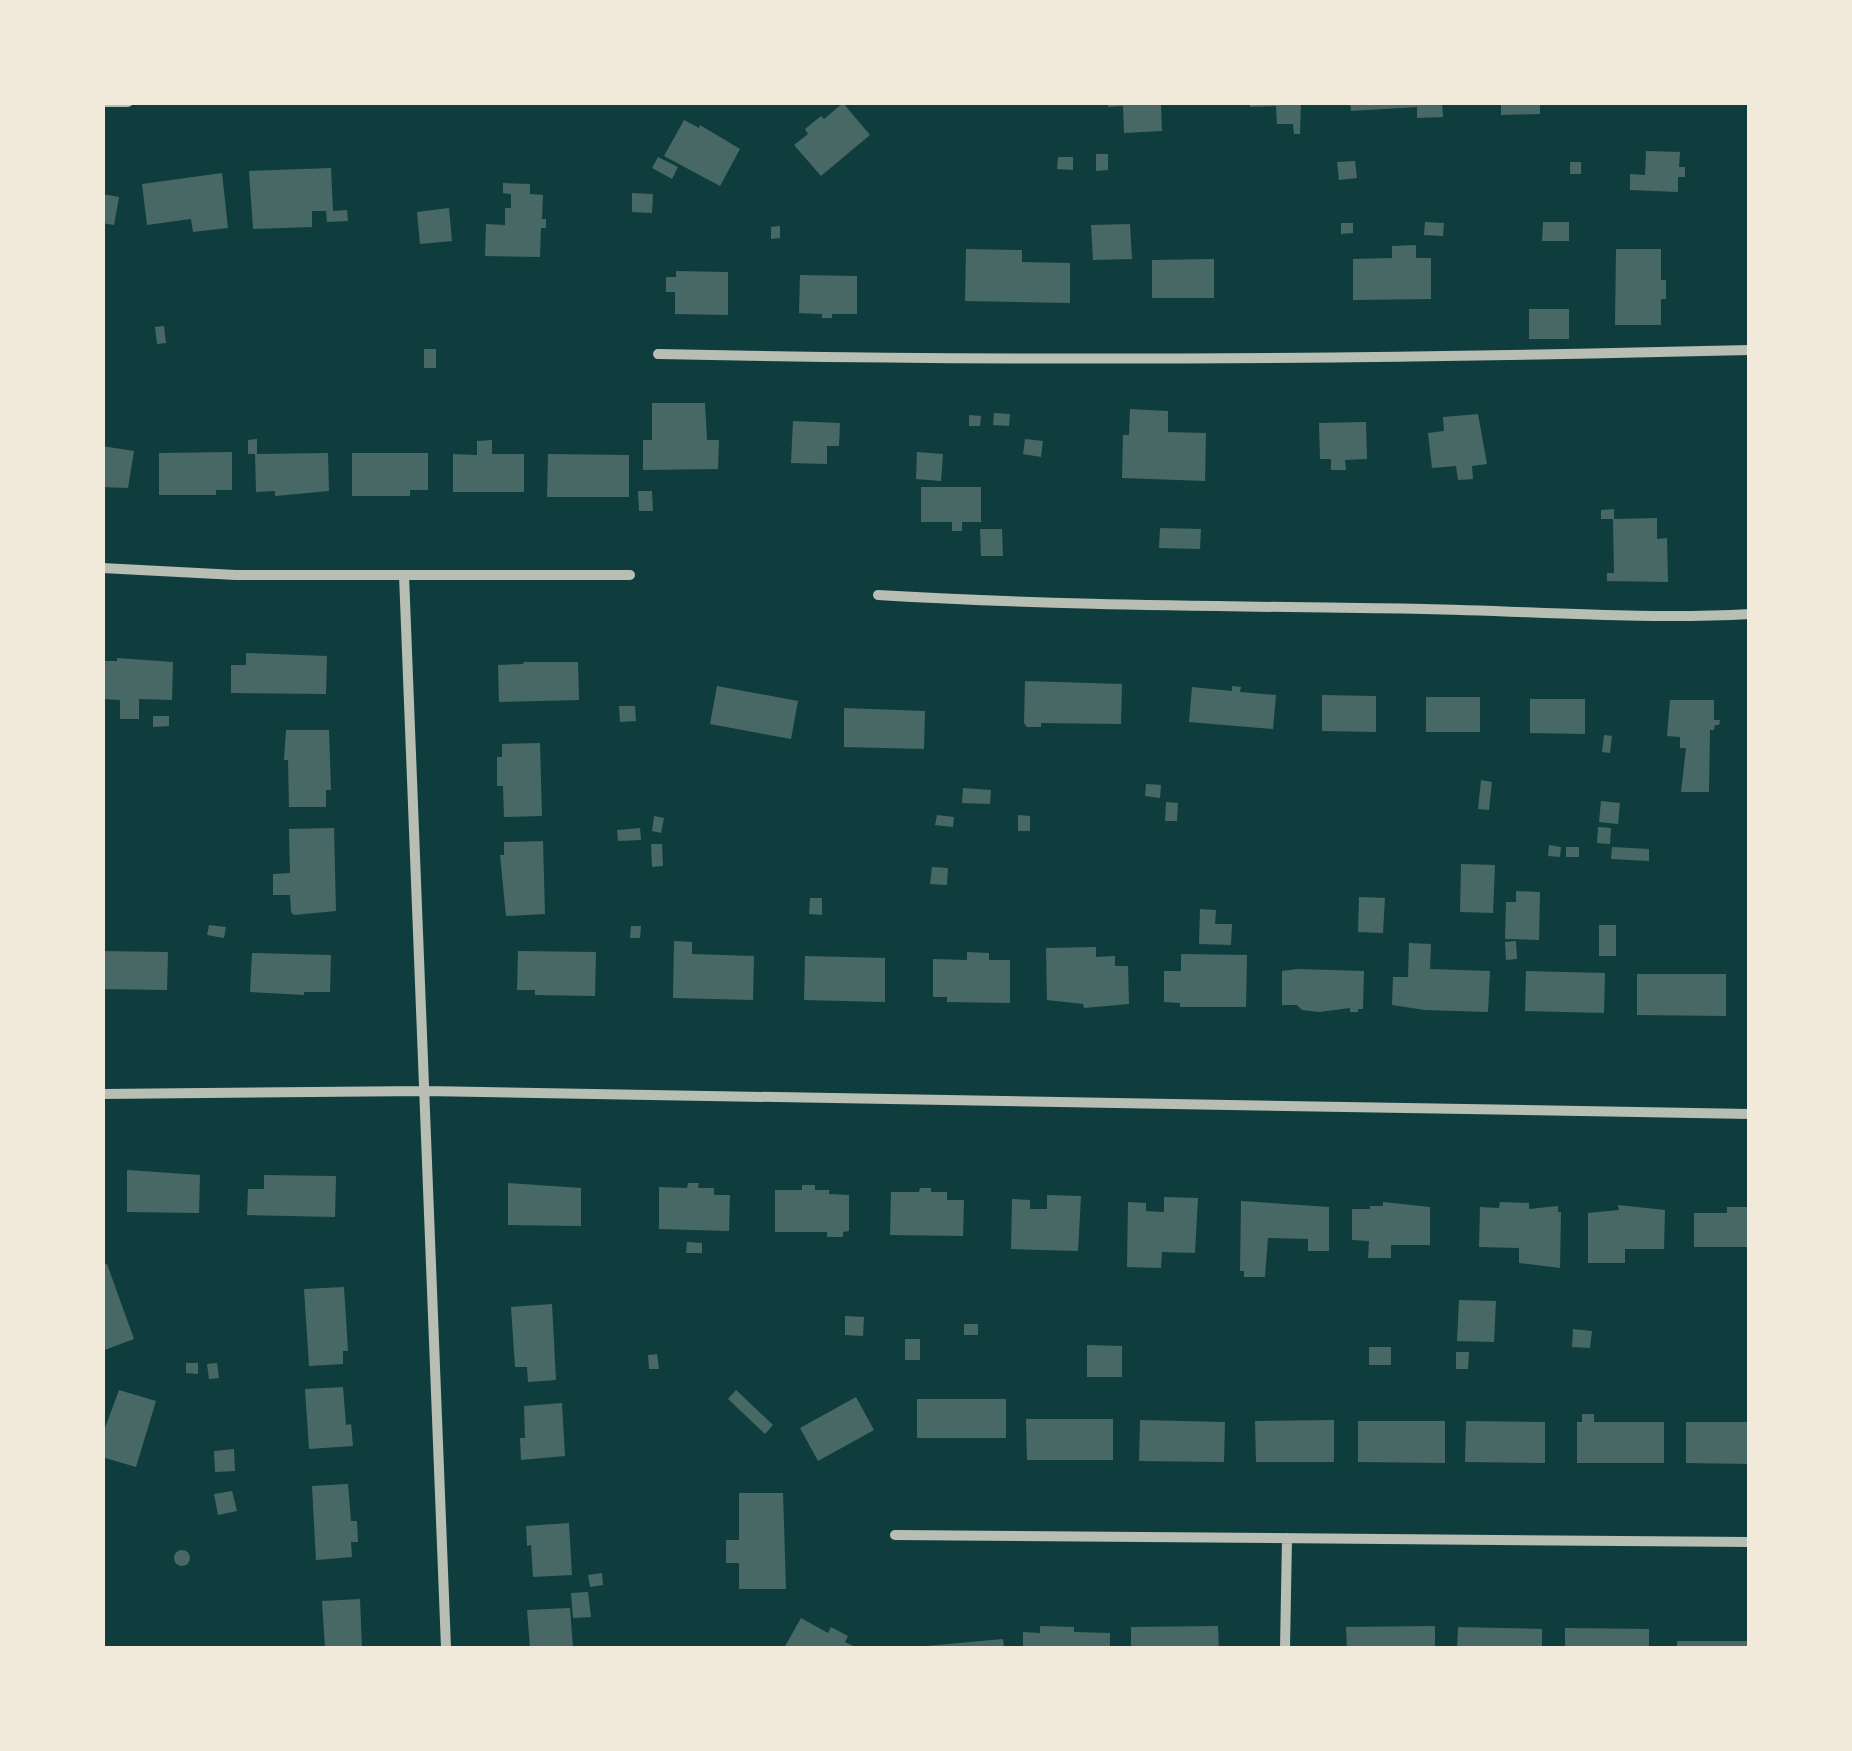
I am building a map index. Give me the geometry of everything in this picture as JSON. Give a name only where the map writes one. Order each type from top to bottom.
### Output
[{"type":"street","points":[[106,102],[128,102]]},
{"type":"street","points":[[658,354],[1378,359],[1750,350]]},
{"type":"street","points":[[102,568],[236,575],[630,574]]},
{"type":"street","points":[[404,575],[446,1648]]},
{"type":"street","points":[[878,595],[991,602],[1654,616],[1750,614]]},
{"type":"street","points":[[102,1094],[425,1091],[1750,1114]]},
{"type":"street","points":[[895,1535],[1750,1542]]},
{"type":"street","points":[[1285,1648],[1287,1538]]},
{"type":"building","points":[[1108,102],[1161,102],[1162,131],[1124,133],[1123,106],[1108,107]]},
{"type":"building","points":[[1250,102],[1301,102],[1300,134],[1294,134],[1293,124],[1277,124],[1276,106],[1250,107]]},
{"type":"building","points":[[1350,102],[1442,102],[1443,117],[1417,118],[1417,107],[1351,111]]},
{"type":"building","points":[[1501,102],[1540,102],[1540,114],[1501,115]]},
{"type":"building","points":[[843,103],[870,135],[821,176],[794,145],[808,134],[805,129]]},
{"type":"building","points":[[684,120],[740,149],[720,186],[664,156]]},
{"type":"building","points":[[1646,151],[1680,152],[1679,167],[1685,167],[1685,177],[1678,177],[1678,192],[1630,190],[1630,174],[1645,175]]},
{"type":"building","points":[[1096,154],[1108,154],[1108,170],[1096,171]]},
{"type":"building","points":[[658,157],[678,167],[672,179],[652,168]]},
{"type":"building","points":[[1058,157],[1073,157],[1073,170],[1057,169]]},
{"type":"building","points":[[1355,161],[1357,178],[1339,180],[1337,162]]},
{"type":"building","points":[[1570,162],[1581,162],[1581,174],[1570,174]]},
{"type":"building","points":[[331,168],[333,211],[347,210],[348,221],[327,222],[326,211],[312,211],[312,227],[253,229],[249,171]]},
{"type":"building","points":[[222,173],[228,228],[193,232],[191,219],[147,225],[142,184]]},
{"type":"building","points":[[503,183],[530,184],[530,194],[543,195],[542,219],[546,219],[546,228],[541,228],[540,257],[485,256],[486,224],[505,225],[505,208],[511,208],[511,194],[503,193]]},
{"type":"building","points":[[632,193],[653,194],[652,213],[632,212]]},
{"type":"building","points":[[102,194],[119,197],[114,225],[102,223]]},
{"type":"building","points":[[449,208],[452,241],[420,244],[417,212]]},
{"type":"building","points":[[1425,222],[1444,223],[1443,236],[1424,235]]},
{"type":"building","points":[[1543,222],[1569,222],[1569,241],[1542,241]]},
{"type":"building","points":[[1341,223],[1353,223],[1353,233],[1341,234]]},
{"type":"building","points":[[1130,224],[1132,259],[1093,260],[1091,225]]},
{"type":"building","points":[[780,226],[780,238],[771,239],[771,227]]},
{"type":"building","points":[[1416,245],[1416,258],[1431,258],[1431,299],[1353,300],[1353,259],[1392,258],[1392,246]]},
{"type":"building","points":[[966,249],[1022,250],[1022,262],[1070,263],[1070,303],[965,301]]},
{"type":"building","points":[[1616,249],[1661,249],[1661,280],[1666,280],[1666,299],[1661,299],[1661,325],[1615,325]]},
{"type":"building","points":[[1214,259],[1214,298],[1152,298],[1152,260]]},
{"type":"building","points":[[676,271],[728,272],[728,315],[675,314],[675,292],[666,292],[666,277],[676,277]]},
{"type":"building","points":[[800,275],[857,276],[857,314],[822,318],[822,314],[799,313]]},
{"type":"building","points":[[1529,309],[1569,309],[1569,339],[1529,339]]},
{"type":"building","points":[[164,326],[166,343],[157,344],[155,327]]},
{"type":"building","points":[[424,349],[436,349],[436,368],[424,368]]},
{"type":"building","points":[[652,403],[705,403],[707,440],[719,440],[718,469],[643,470],[643,440],[652,440]]},
{"type":"building","points":[[1130,409],[1168,411],[1168,432],[1206,433],[1205,481],[1122,478],[1123,435],[1129,435]]},
{"type":"building","points":[[994,413],[1010,414],[1009,426],[993,425]]},
{"type":"building","points":[[1478,414],[1487,464],[1472,466],[1473,479],[1458,480],[1456,466],[1432,468],[1428,433],[1444,431],[1443,417]]},
{"type":"building","points":[[969,415],[981,416],[980,426],[969,426]]},
{"type":"building","points":[[793,421],[840,423],[839,446],[827,446],[827,464],[791,463]]},
{"type":"building","points":[[1366,422],[1367,459],[1345,460],[1346,470],[1331,470],[1331,459],[1320,459],[1319,423]]},
{"type":"building","points":[[257,439],[257,454],[328,453],[329,491],[275,496],[275,491],[256,492],[255,454],[248,454],[248,440]]},
{"type":"building","points":[[1025,439],[1043,441],[1041,457],[1023,454]]},
{"type":"building","points":[[492,440],[492,454],[524,454],[524,492],[453,492],[453,454],[477,455],[477,441]]},
{"type":"building","points":[[102,446],[134,451],[128,488],[102,487]]},
{"type":"building","points":[[232,452],[232,490],[216,490],[216,495],[159,495],[159,453]]},
{"type":"building","points":[[917,452],[943,454],[941,481],[916,479]]},
{"type":"building","points":[[352,453],[428,453],[428,490],[410,490],[410,496],[352,496]]},
{"type":"building","points":[[548,454],[629,455],[629,497],[547,497]]},
{"type":"building","points":[[921,487],[981,487],[981,522],[962,522],[962,531],[952,531],[952,522],[921,522]]},
{"type":"building","points":[[638,491],[652,491],[653,511],[639,511]]},
{"type":"building","points":[[1614,509],[1614,519],[1601,519],[1601,510]]},
{"type":"building","points":[[1657,518],[1657,539],[1667,538],[1668,582],[1607,581],[1607,573],[1614,573],[1613,519]]},
{"type":"building","points":[[1160,528],[1201,529],[1200,549],[1159,548]]},
{"type":"building","points":[[980,529],[1002,529],[1003,556],[981,556]]},
{"type":"building","points":[[246,653],[327,656],[326,694],[231,693],[231,665],[246,665]]},
{"type":"building","points":[[117,658],[173,662],[172,700],[139,699],[139,719],[120,719],[120,700],[102,699],[102,661]]},
{"type":"building","points":[[578,662],[579,700],[499,702],[498,665]]},
{"type":"building","points":[[1025,681],[1122,684],[1121,724],[1041,723],[1041,727],[1027,727]]},
{"type":"building","points":[[717,686],[798,701],[791,739],[710,724]]},
{"type":"building","points":[[1232,686],[1241,687],[1240,692],[1276,695],[1273,729],[1189,722],[1192,687],[1232,691]]},
{"type":"building","points":[[1322,695],[1376,696],[1376,732],[1322,731]]},
{"type":"building","points":[[1426,697],[1480,697],[1480,732],[1426,732]]},
{"type":"building","points":[[1530,699],[1585,699],[1585,734],[1530,733]]},
{"type":"building","points":[[1670,700],[1714,700],[1714,720],[1720,720],[1710,730],[1709,792],[1681,792],[1686,748],[1680,748],[1680,737],[1667,736]]},
{"type":"building","points":[[619,706],[635,706],[636,721],[620,722]]},
{"type":"building","points":[[844,708],[925,711],[924,749],[844,747]]},
{"type":"building","points":[[153,716],[169,716],[169,726],[153,727]]},
{"type":"building","points":[[286,730],[329,730],[331,790],[326,790],[326,807],[289,807],[288,760],[284,760]]},
{"type":"building","points":[[1604,735],[1612,736],[1610,753],[1602,752]]},
{"type":"building","points":[[540,743],[542,816],[504,817],[503,786],[497,786],[497,757],[502,757],[502,744]]},
{"type":"building","points":[[1481,780],[1492,782],[1489,810],[1478,809]]},
{"type":"building","points":[[1146,784],[1161,785],[1160,798],[1145,796]]},
{"type":"building","points":[[963,788],[991,790],[990,804],[962,803]]},
{"type":"building","points":[[1601,801],[1620,803],[1618,824],[1599,822]]},
{"type":"building","points":[[1166,802],[1178,803],[1177,821],[1165,821]]},
{"type":"building","points":[[937,815],[954,817],[953,827],[935,825]]},
{"type":"building","points":[[1018,815],[1030,816],[1030,831],[1018,831]]},
{"type":"building","points":[[654,816],[664,818],[661,833],[652,831]]},
{"type":"building","points":[[1598,827],[1611,828],[1610,844],[1597,843]]},
{"type":"building","points":[[334,828],[336,911],[294,915],[290,895],[273,895],[273,874],[290,873],[289,829]]},
{"type":"building","points":[[640,828],[641,840],[618,841],[617,830]]},
{"type":"building","points":[[543,841],[545,914],[506,916],[500,855],[504,855],[504,842]]},
{"type":"building","points":[[651,844],[662,844],[663,866],[652,867]]},
{"type":"building","points":[[1549,845],[1561,847],[1560,857],[1548,856]]},
{"type":"building","points":[[1566,847],[1579,847],[1579,857],[1566,857]]},
{"type":"building","points":[[1612,847],[1649,849],[1649,861],[1611,859]]},
{"type":"building","points":[[1461,864],[1495,865],[1493,913],[1460,912]]},
{"type":"building","points":[[932,867],[948,868],[947,885],[930,884]]},
{"type":"building","points":[[1516,891],[1540,892],[1539,940],[1505,939],[1506,902],[1516,902]]},
{"type":"building","points":[[1359,897],[1385,898],[1383,933],[1358,932]]},
{"type":"building","points":[[810,898],[822,898],[822,915],[809,914]]},
{"type":"building","points":[[1200,909],[1216,910],[1215,924],[1232,924],[1231,945],[1199,944]]},
{"type":"building","points":[[209,925],[226,927],[224,938],[207,935]]},
{"type":"building","points":[[1599,925],[1616,925],[1616,956],[1599,956]]},
{"type":"building","points":[[631,926],[641,926],[640,938],[630,938]]},
{"type":"building","points":[[674,941],[692,942],[692,954],[754,956],[753,1000],[673,998]]},
{"type":"building","points":[[1516,941],[1517,959],[1506,960],[1505,942]]},
{"type":"building","points":[[1409,943],[1431,944],[1430,969],[1490,971],[1488,1012],[1392,1005],[1393,977],[1408,977]]},
{"type":"building","points":[[1096,947],[1096,957],[1115,956],[1115,966],[1128,966],[1129,1004],[1084,1008],[1083,1004],[1047,1000],[1046,948]]},
{"type":"building","points":[[102,951],[168,952],[167,990],[102,989]]},
{"type":"building","points":[[518,951],[596,952],[595,996],[535,995],[535,990],[517,990]]},
{"type":"building","points":[[967,952],[989,953],[989,960],[1010,960],[1010,1003],[947,1002],[947,997],[933,997],[933,959],[967,960]]},
{"type":"building","points":[[252,953],[331,955],[330,992],[250,992]]},
{"type":"building","points":[[1181,954],[1247,955],[1246,1007],[1180,1007],[1180,1003],[1164,1002],[1164,971],[1181,971]]},
{"type":"building","points":[[805,956],[885,958],[885,1002],[804,1000]]},
{"type":"building","points":[[1282,971],[1364,971],[1363,1009],[1319,1012],[1282,1005]]},
{"type":"building","points":[[1526,971],[1605,973],[1604,1013],[1525,1011]]},
{"type":"building","points":[[1637,974],[1726,974],[1726,1016],[1637,1015]]},
{"type":"building","points":[[127,1170],[200,1175],[199,1213],[127,1212]]},
{"type":"building","points":[[264,1175],[336,1176],[335,1217],[247,1215],[248,1189],[264,1189]]},
{"type":"building","points":[[508,1183],[581,1188],[581,1226],[508,1225]]},
{"type":"building","points":[[688,1183],[699,1183],[698,1188],[714,1188],[714,1195],[730,1195],[729,1231],[659,1229],[659,1187],[687,1188]]},
{"type":"building","points":[[802,1185],[815,1185],[815,1190],[829,1190],[829,1194],[849,1195],[849,1231],[843,1232],[843,1237],[827,1237],[827,1232],[775,1232],[775,1190],[802,1190]]},
{"type":"building","points":[[920,1188],[947,1192],[947,1200],[964,1200],[963,1236],[890,1235],[891,1192],[919,1192]]},
{"type":"building","points":[[1047,1195],[1081,1196],[1078,1251],[1011,1249],[1012,1199],[1030,1200],[1030,1209],[1047,1209]]},
{"type":"building","points":[[1164,1197],[1198,1198],[1195,1253],[1162,1252],[1161,1268],[1127,1267],[1128,1202],[1146,1203],[1146,1211],[1164,1212]]},
{"type":"building","points":[[1241,1201],[1329,1207],[1329,1251],[1308,1251],[1308,1239],[1268,1238],[1265,1277],[1244,1277],[1244,1271],[1240,1271]]},
{"type":"building","points":[[1383,1202],[1430,1207],[1430,1245],[1391,1245],[1391,1258],[1368,1258],[1369,1241],[1352,1240],[1352,1209],[1370,1209],[1383,1206]]},
{"type":"building","points":[[1500,1202],[1529,1203],[1529,1209],[1558,1206],[1560,1268],[1519,1263],[1519,1248],[1479,1247],[1480,1207],[1499,1208]]},
{"type":"building","points":[[1618,1205],[1665,1210],[1664,1249],[1625,1249],[1625,1263],[1588,1263],[1588,1213],[1619,1210]]},
{"type":"building","points":[[1727,1207],[1750,1207],[1750,1247],[1694,1247],[1694,1213],[1727,1213]]},
{"type":"building","points":[[687,1242],[702,1243],[702,1253],[686,1253]]},
{"type":"building","points":[[107,1264],[134,1339],[102,1351],[102,1265]]},
{"type":"building","points":[[344,1287],[348,1351],[343,1351],[343,1364],[309,1366],[304,1289]]},
{"type":"building","points":[[1459,1300],[1496,1301],[1494,1342],[1457,1341]]},
{"type":"building","points":[[552,1304],[556,1380],[528,1382],[527,1367],[515,1367],[511,1307]]},
{"type":"building","points":[[845,1316],[864,1317],[863,1336],[845,1335]]},
{"type":"building","points":[[964,1324],[978,1324],[978,1335],[964,1335]]},
{"type":"building","points":[[1573,1329],[1592,1331],[1590,1348],[1572,1347]]},
{"type":"building","points":[[905,1339],[920,1339],[920,1360],[905,1360]]},
{"type":"building","points":[[1087,1345],[1122,1346],[1122,1377],[1087,1377]]},
{"type":"building","points":[[1369,1347],[1391,1347],[1391,1365],[1369,1365]]},
{"type":"building","points":[[1456,1352],[1469,1352],[1468,1369],[1456,1369]]},
{"type":"building","points":[[657,1354],[659,1369],[649,1369],[648,1355]]},
{"type":"building","points":[[186,1363],[198,1363],[198,1374],[186,1373]]},
{"type":"building","points":[[217,1363],[219,1378],[209,1379],[207,1364]]},
{"type":"building","points":[[343,1387],[346,1425],[351,1424],[353,1446],[309,1449],[305,1389]]},
{"type":"building","points":[[119,1390],[156,1401],[136,1467],[102,1457],[102,1436]]},
{"type":"building","points":[[736,1390],[773,1425],[765,1434],[728,1399]]},
{"type":"building","points":[[856,1397],[874,1430],[818,1461],[800,1428]]},
{"type":"building","points":[[917,1399],[1006,1399],[1006,1438],[917,1438]]},
{"type":"building","points":[[562,1403],[565,1456],[521,1460],[524,1406]]},
{"type":"building","points":[[1582,1414],[1594,1414],[1594,1422],[1664,1422],[1664,1463],[1577,1463],[1577,1422],[1582,1422]]},
{"type":"building","points":[[1026,1419],[1113,1419],[1113,1460],[1027,1460]]},
{"type":"building","points":[[1140,1420],[1225,1422],[1224,1462],[1139,1461]]},
{"type":"building","points":[[1334,1420],[1334,1462],[1256,1462],[1255,1421]]},
{"type":"building","points":[[1358,1421],[1445,1421],[1445,1463],[1358,1462]]},
{"type":"building","points":[[1466,1421],[1545,1422],[1545,1463],[1465,1462]]},
{"type":"building","points":[[1686,1422],[1750,1422],[1750,1464],[1686,1463]]},
{"type":"building","points":[[234,1449],[235,1471],[215,1472],[214,1451]]},
{"type":"building","points":[[348,1484],[351,1521],[357,1521],[358,1542],[351,1542],[352,1557],[316,1560],[312,1486]]},
{"type":"building","points":[[232,1491],[237,1511],[218,1515],[214,1494]]},
{"type":"building","points":[[739,1493],[783,1493],[786,1589],[739,1589],[739,1563],[726,1563],[726,1540],[739,1540]]},
{"type":"building","points":[[569,1523],[572,1575],[533,1577],[526,1526]]},
{"type":"building","points":[[182,1550],[190,1558],[182,1566],[174,1558]]},
{"type":"building","points":[[602,1573],[603,1585],[590,1587],[588,1575]]},
{"type":"building","points":[[588,1592],[591,1617],[573,1618],[571,1593]]},
{"type":"building","points":[[360,1599],[362,1648],[325,1648],[322,1601]]},
{"type":"building","points":[[570,1608],[573,1648],[530,1648],[527,1610]]},
{"type":"building","points":[[801,1618],[828,1633],[831,1627],[848,1636],[845,1642],[857,1648],[784,1648]]},
{"type":"building","points":[[1040,1626],[1110,1633],[1110,1648],[1023,1648],[1023,1632],[1040,1633]]},
{"type":"building","points":[[1218,1626],[1219,1648],[1131,1648],[1131,1627]]},
{"type":"building","points":[[1435,1626],[1435,1648],[1347,1648],[1346,1627]]},
{"type":"building","points":[[1458,1627],[1542,1629],[1542,1648],[1457,1648]]},
{"type":"building","points":[[1565,1628],[1649,1629],[1649,1648],[1565,1648]]},
{"type":"building","points":[[1003,1639],[1004,1648],[926,1648],[926,1646]]},
{"type":"building","points":[[1677,1641],[1750,1641],[1750,1648],[1677,1648]]}]
